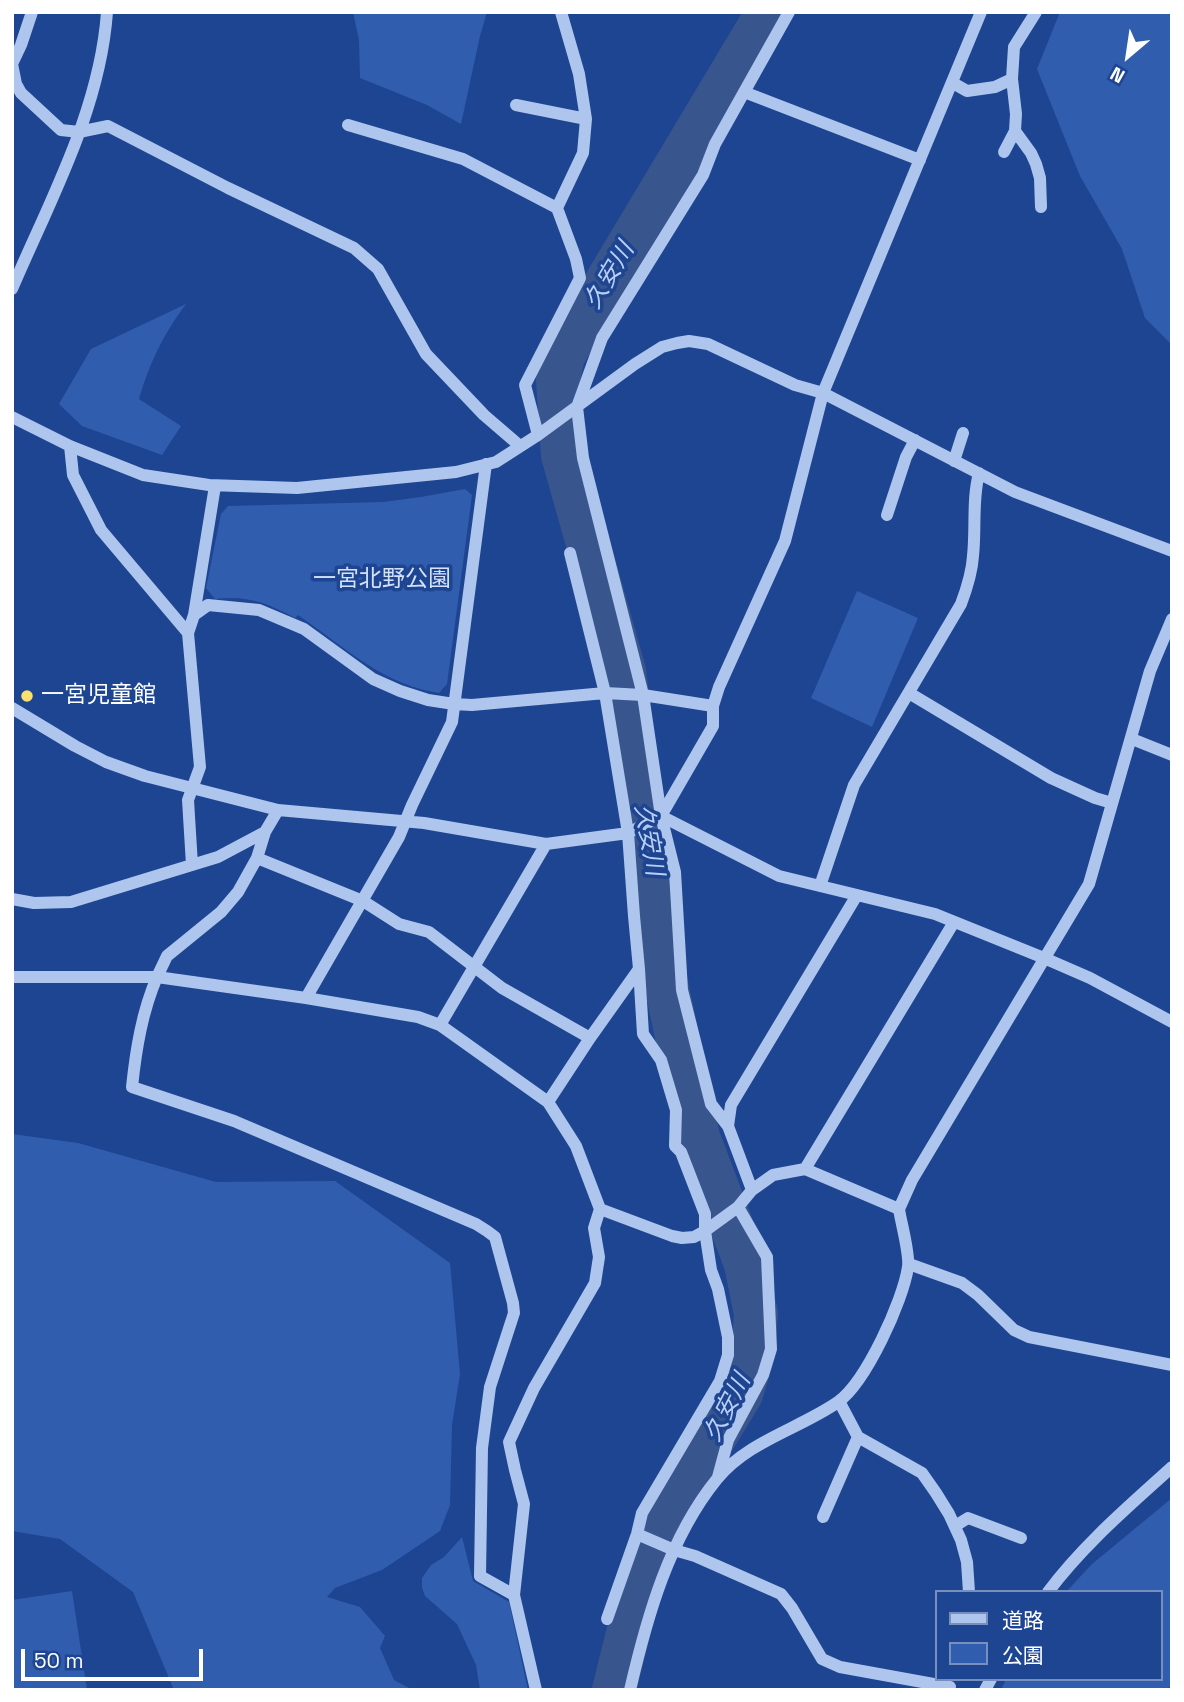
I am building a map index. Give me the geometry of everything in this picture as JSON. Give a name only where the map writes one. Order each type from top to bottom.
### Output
[{"type":"street","points":[[32,12],[12,64],[16,84],[21,93],[61,130],[79,132],[108,126],[228,188],[354,248],[378,269],[426,354],[484,415],[520,446]]},
{"type":"street","points":[[12,289],[62,178],[79,132],[102,62],[107,12]]},
{"type":"street","points":[[557,208],[583,153],[586,118],[579,74],[561,12]]},
{"type":"street","points":[[752,1190],[728,1126],[711,1104],[682,990],[675,872],[661,816],[643,695],[583,458],[577,407],[602,338],[703,175],[715,144],[789,12]]},
{"type":"street","points":[[12,708],[106,762],[145,776],[278,810],[424,823],[547,844],[628,833],[661,816],[713,726],[713,706],[719,687],[785,541],[822,393],[981,12]]},
{"type":"street","points":[[1004,152],[1015,131],[1012,79],[1014,47],[1035,12]]},
{"type":"street","points":[[953,83],[967,91],[995,87],[1012,79]]},
{"type":"street","points":[[744,92],[919,160]]},
{"type":"street","points":[[516,105],[586,118]]},
{"type":"street","points":[[348,125],[464,159],[557,208],[576,259],[580,278],[526,385],[538,435]]},
{"type":"street","points":[[1015,131],[1036,164],[1040,178],[1041,207]]},
{"type":"street","points":[[12,417],[70,446],[143,475],[215,485],[297,488],[456,472],[495,462],[538,435],[662,347],[689,341],[708,344],[795,385],[822,393],[1015,492],[1172,551]]},
{"type":"street","points":[[954,461],[963,433]]},
{"type":"street","points":[[887,515],[906,457],[915,440]]},
{"type":"street","points":[[70,446],[73,475],[101,530],[188,633]]},
{"type":"street","points":[[306,998],[406,822],[452,722],[486,464]]},
{"type":"street","points":[[820,886],[854,785],[961,604],[973,559],[975,488],[979,473]]},
{"type":"street","points":[[192,865],[188,800],[200,767],[188,633],[194,615],[215,485]]},
{"type":"street","points":[[570,553],[605,693],[628,833],[643,1034],[661,1060],[676,1110],[675,1146],[681,1152],[710,1227],[711,1270],[728,1336],[728,1355],[720,1381],[642,1513],[607,1619]]},
{"type":"street","points":[[194,615],[208,605],[258,610],[303,629],[373,679],[400,691],[454,704],[472,705],[605,693],[643,695],[713,706]]},
{"type":"street","points":[[630,1690],[654,1600],[674,1550],[718,1478],[746,1453],[839,1401],[863,1375],[879,1346],[901,1292],[909,1264],[899,1209],[912,1180],[1088,884],[1150,671],[1172,619]]},
{"type":"street","points":[[909,693],[1051,778],[1112,803]]},
{"type":"street","points":[[1132,739],[1172,755]]},
{"type":"street","points":[[278,810],[265,832],[257,858],[238,892],[221,912],[167,956],[149,995],[136,1046],[132,1087],[234,1121],[476,1224],[495,1237],[514,1313],[490,1387],[482,1448],[481,1576],[514,1595]]},
{"type":"street","points":[[661,816],[779,876],[935,914],[1090,978],[1172,1022]]},
{"type":"street","points":[[12,899],[34,903],[71,902],[218,857],[265,832]]},
{"type":"street","points":[[440,1025],[547,844]]},
{"type":"street","points":[[257,858],[363,901],[399,924],[429,932],[502,988],[590,1038]]},
{"type":"street","points":[[728,1126],[731,1105],[857,895]]},
{"type":"street","points":[[805,1169],[954,922]]},
{"type":"street","points":[[548,1102],[639,968]]},
{"type":"street","points":[[12,977],[157,977],[418,1017],[440,1025],[548,1102],[576,1146],[600,1209],[594,1228],[599,1257],[596,1283],[534,1388],[509,1442],[524,1504],[514,1595],[536,1690]]},
{"type":"street","points":[[600,1209],[672,1236],[694,1237],[738,1207],[752,1190],[773,1175],[805,1169],[899,1209]]},
{"type":"street","points":[[718,1478],[728,1440],[763,1375],[771,1349],[767,1257],[738,1207]]},
{"type":"street","points":[[909,1264],[962,1283],[1014,1330],[1030,1337],[1172,1365]]},
{"type":"street","points":[[839,1401],[858,1437],[922,1473],[955,1526],[967,1562],[968,1590]]},
{"type":"street","points":[[823,1517],[858,1437]]},
{"type":"street","points":[[1050,1590],[1066,1568],[1110,1523],[1172,1467]]},
{"type":"street","points":[[955,1526],[968,1518],[1021,1538]]},
{"type":"street","points":[[637,1534],[781,1594],[822,1659],[840,1667],[952,1685]]},
{"type":"green space","points":[[353,12],[487,12],[461,124],[427,105],[360,78],[359,40]]},
{"type":"green space","points":[[1060,12],[1172,12],[1172,345],[1145,318],[1122,249],[1080,176],[1037,69]]},
{"type":"green space","points":[[186,304],[158,349],[139,399],[181,426],[162,455],[82,426],[59,404],[91,349]]},
{"type":"green space","name":"一宮北野公園","points":[[465,489],[472,495],[447,684],[439,693],[389,677],[298,615],[295,618],[266,604],[247,599],[215,599],[206,588],[221,514],[228,506],[383,502]]},
{"type":"green space","points":[[857,591],[918,618],[872,727],[811,698]]},
{"type":"green space","points":[[12,1134],[78,1143],[216,1182],[335,1181],[450,1263],[460,1374],[452,1425],[450,1505],[440,1531],[382,1570],[335,1588],[327,1597],[360,1607],[385,1636],[380,1648],[394,1680],[413,1690],[174,1690],[133,1592],[60,1539],[12,1531]]},
{"type":"green space","points":[[1172,1498],[1172,1685],[1166,1690],[1001,1690],[1005,1681],[1163,1681],[1163,1590],[1068,1590],[1092,1564]]},
{"type":"green space","points":[[462,1537],[473,1581],[509,1602],[528,1690],[480,1690],[476,1665],[457,1624],[425,1596],[422,1578],[431,1565],[444,1557]]},
{"type":"green space","points":[[72,1591],[87,1690],[12,1690],[12,1600]]},
{"type":"waterway","name":"久安川","points":[[614,1690],[646,1561],[670,1510],[741,1394],[753,1354],[756,1314],[746,1264],[698,1137],[664,974],[654,860],[639,792],[624,671],[563,455],[558,380],[563,356],[768,12]]},
{"type":"place","name":"一宮児童館","points":[[27,696]]}]
